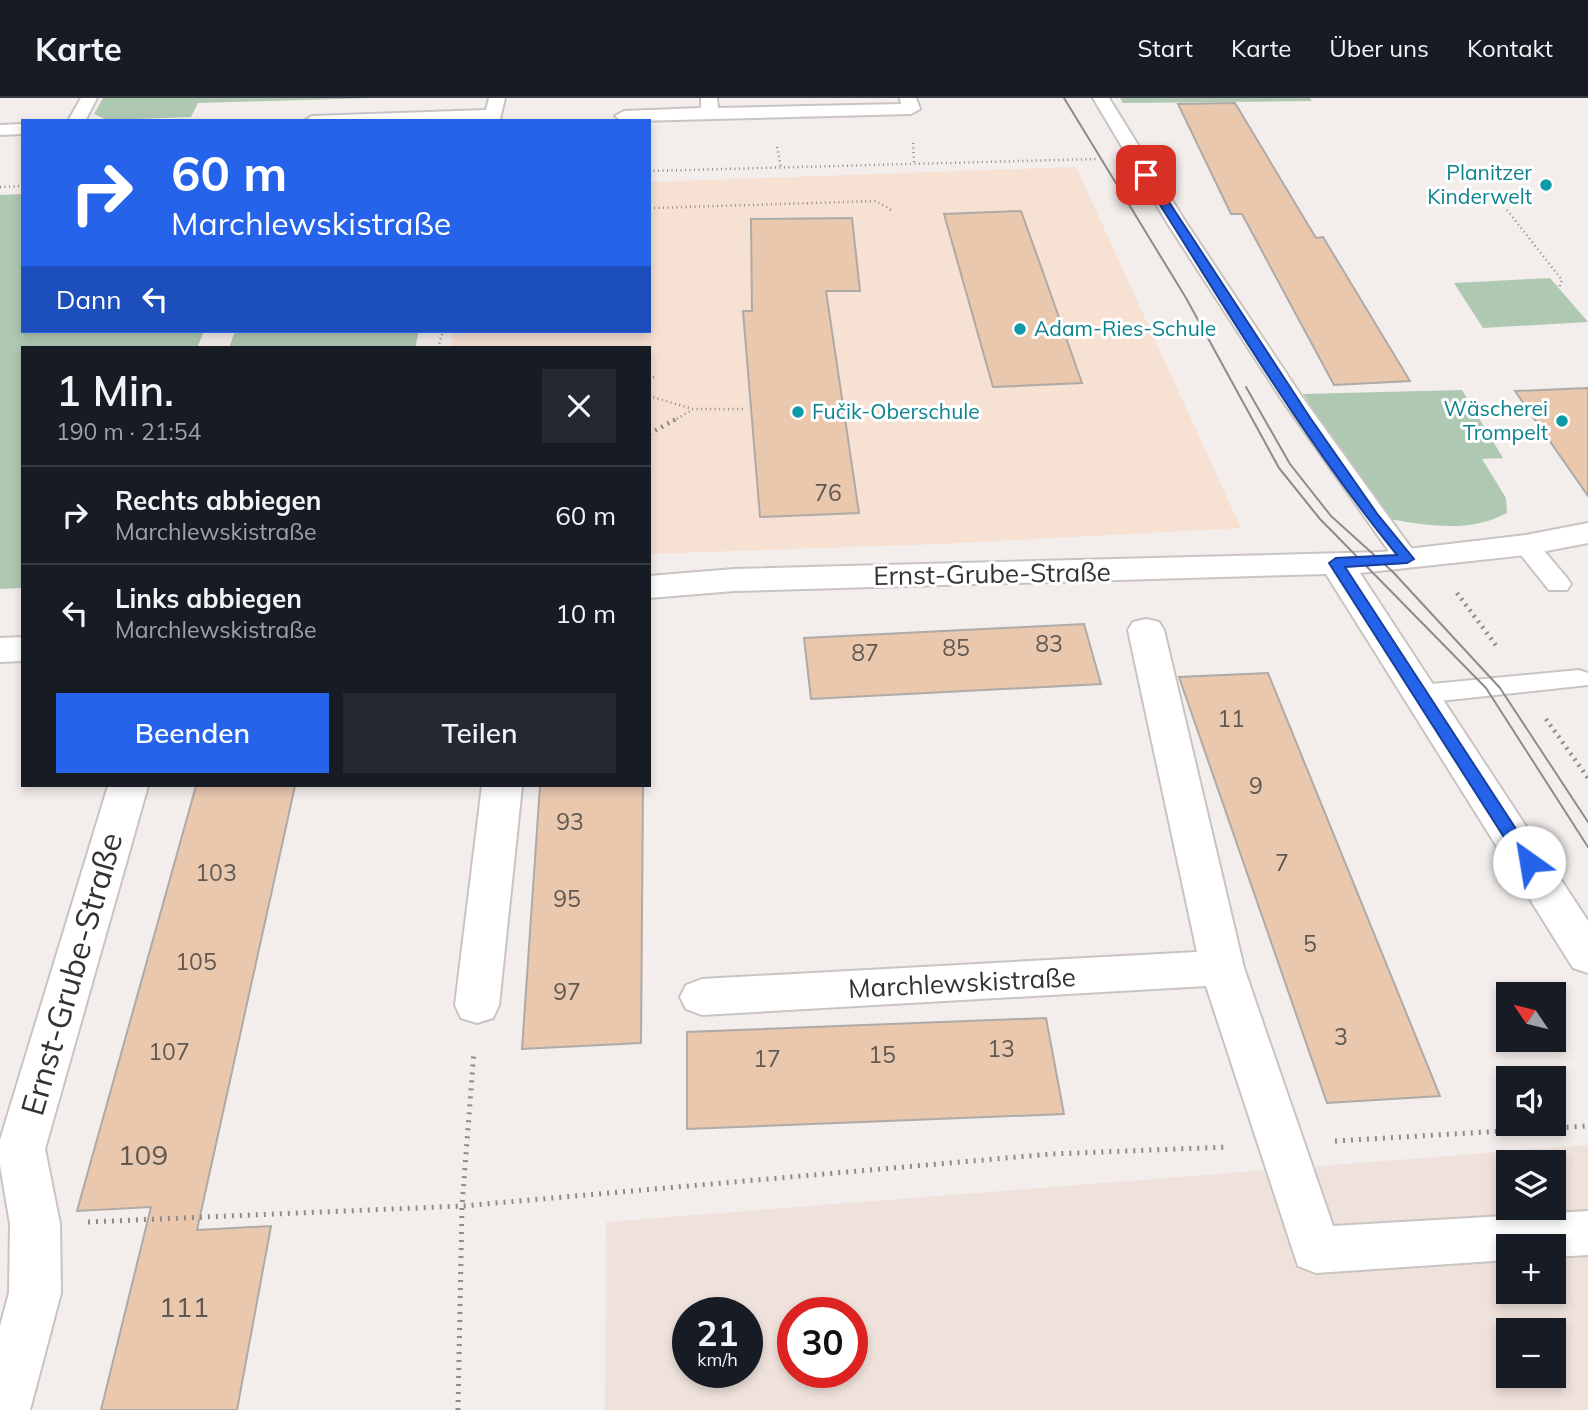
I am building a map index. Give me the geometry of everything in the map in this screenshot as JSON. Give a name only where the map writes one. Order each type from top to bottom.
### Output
[{"type":"street","points":[[1588,533],[1526,545],[1407,559],[1336,563],[1588,956]]},
{"type":"street","name":"Ernst-Grube-Straße","points":[[651,587],[734,580],[1336,563]]},
{"type":"street","points":[[1146,630],[1222,968],[1283,1144],[1316,1250],[1588,1233]]},
{"type":"street","points":[[0,650],[21,649]]},
{"type":"street","name":"Ernst-Grube-Straße","points":[[3,1410],[35,1293],[35,1224],[21,1149],[128,787]]},
{"type":"street","points":[[477,1005],[502,787]]},
{"type":"street","name":"Marchlewskistraße","points":[[702,997],[1222,968]]},
{"type":"lane","points":[[77,119],[89,98]]},
{"type":"lane","points":[[373,119],[494,115],[497,98]]},
{"type":"lane","points":[[624,116],[709,106],[911,109],[908,98]]},
{"type":"lane","points":[[1101,98],[1135,157],[1305,419],[1373,518],[1407,559]]},
{"type":"lane","points":[[0,130],[21,129]]},
{"type":"lane","points":[[1526,545],[1558,584]]},
{"type":"lane","points":[[1421,694],[1579,679]]},
{"type":"path","points":[[651,171],[1135,157]]},
{"type":"path","points":[[0,187],[21,186]]},
{"type":"path","points":[[654,208],[876,201],[893,211]]},
{"type":"path","points":[[1507,210],[1562,280],[1559,288]]},
{"type":"path","points":[[651,378],[656,376]]},
{"type":"path","points":[[651,397],[693,410],[744,409]]},
{"type":"path","points":[[651,433],[693,410]]},
{"type":"path","points":[[458,1410],[462,1206],[477,1005]]},
{"type":"path","points":[[35,1224],[462,1206],[1051,1154],[1588,1126]]},
{"type":"shaded area","points":[[1076,167],[1241,528],[940,544],[651,554],[651,346],[450,346],[454,333],[651,333],[651,182]]},
{"type":"shaded area","points":[[1588,1145],[1588,1410],[605,1410],[606,1222],[1496,1152],[1496,1220],[1566,1220],[1566,1150],[1524,1150]]},
{"type":"green space","points":[[103,98],[371,98],[198,103],[191,117],[105,119],[94,114]]},
{"type":"green space","points":[[1120,98],[1310,98],[1312,101],[1123,103]]},
{"type":"green space","points":[[21,194],[21,333],[203,333],[198,346],[21,346],[21,588],[0,589],[0,195]]},
{"type":"green space","points":[[1550,278],[1588,322],[1483,328],[1454,283]]},
{"type":"green space","points":[[234,333],[419,333],[415,346],[230,346]]},
{"type":"green space","points":[[1462,390],[1503,458],[1482,459],[1506,498],[1507,513],[1492,520],[1462,526],[1431,525],[1383,518],[1303,394]]},
{"type":"building","points":[[1235,103],[1316,238],[1323,237],[1410,381],[1334,385],[1242,214],[1231,214],[1178,104]]},
{"type":"building","name":"Adam-Ries-Schule","points":[[1021,211],[1082,383],[993,387],[944,214]]},
{"type":"building","name":"Fučik-Oberschule","points":[[852,218],[860,291],[826,291],[859,513],[760,517],[743,311],[752,311],[751,219]]},
{"type":"building","name":"Wäscherei Trompelt","points":[[1588,388],[1588,496],[1515,391]]},
{"type":"building","points":[[1084,624],[1101,684],[811,699],[804,638]]},
{"type":"building","points":[[1268,673],[1440,1096],[1327,1103],[1179,677]]},
{"type":"building","points":[[196,787],[295,787],[197,1230],[271,1226],[237,1410],[101,1410],[151,1207],[77,1211]]},
{"type":"building","points":[[540,787],[643,787],[641,1043],[522,1049]]},
{"type":"building","points":[[1046,1018],[1064,1114],[687,1129],[687,1032]]},
{"type":"tram line","points":[[1064,98],[1186,298],[1279,468],[1320,519],[1486,688],[1588,847]]},
{"type":"tram line","points":[[1246,387],[1290,464],[1331,516],[1393,572],[1500,688],[1588,822]]},
{"type":"place","name":"Planitzer Kinderwelt","points":[[1546,185]]},
{"type":"place","name":"Adam-Ries-Schule","points":[[1020,329]]},
{"type":"place","name":"Fučik-Oberschule","points":[[798,412]]},
{"type":"place","name":"Wäscherei Trompelt","points":[[1562,421]]},
{"type":"route","points":[[1146,175],[1305,419],[1373,518],[1407,559],[1336,563],[1529,862]]}]
